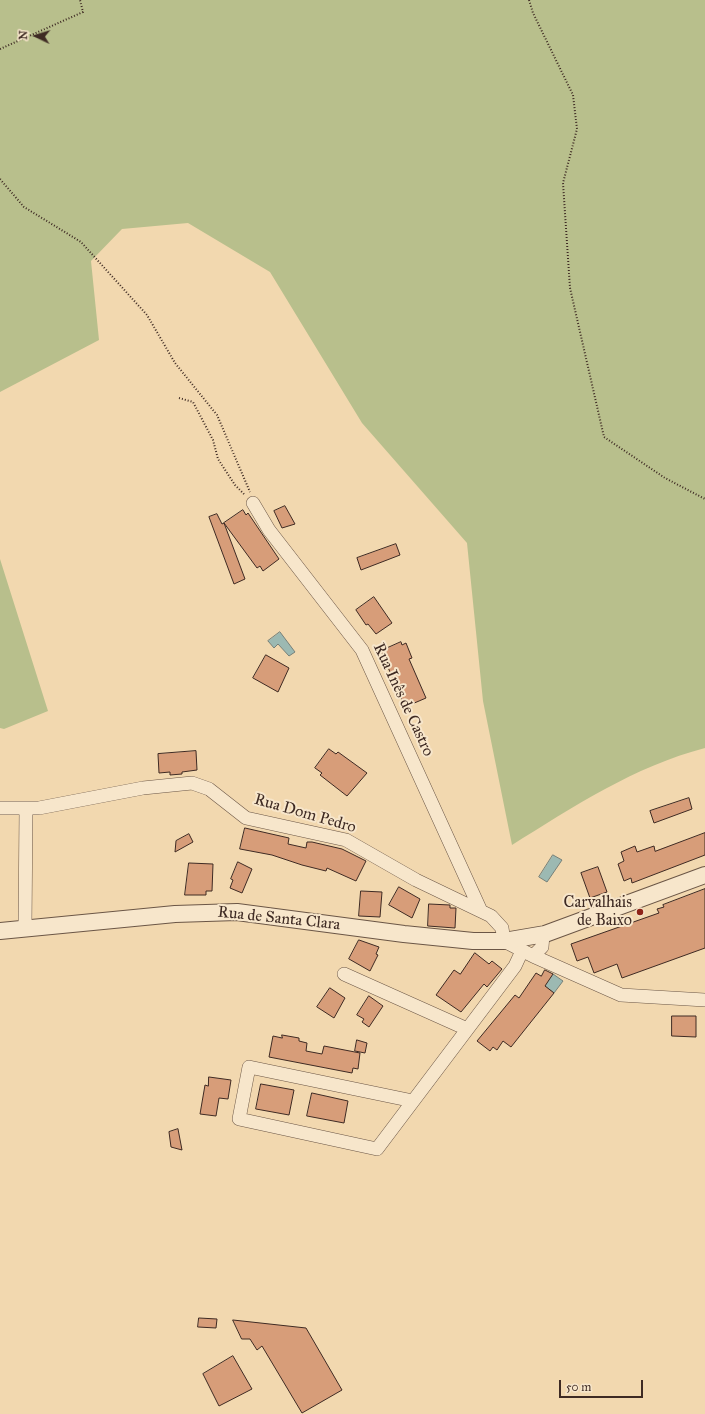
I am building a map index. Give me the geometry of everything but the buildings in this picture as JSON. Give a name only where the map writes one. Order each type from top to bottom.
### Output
[{"type":"street","name":"Rua Inês de Castro","points":[[253,503],[269,530],[362,650],[480,909]]},
{"type":"street","name":"Rua Dom Pedro","points":[[0,808],[39,808],[143,788],[192,783],[209,789],[246,818],[346,840],[416,880],[480,909],[499,923],[507,941]]},
{"type":"street","points":[[24,929],[26,808]]},
{"type":"street","name":"Rua de Santa Clara","points":[[0,931],[175,914],[237,912],[473,941],[507,941],[543,935],[705,875]]},
{"type":"street","points":[[413,1101],[249,1067],[239,1119],[377,1149],[515,966],[528,953],[542,947],[543,935]]},
{"type":"street","points":[[507,941],[528,953],[621,995],[705,1000]]},
{"type":"street","points":[[344,974],[467,1029]]},
{"type":"path","points":[[0,49],[83,12],[80,0]]},
{"type":"path","points":[[529,0],[533,13],[572,94],[577,129],[563,183],[570,288],[604,436],[665,478],[705,499]]},
{"type":"path","points":[[0,179],[24,207],[81,242],[147,315],[175,363],[217,415],[248,486],[253,503]]},
{"type":"path","points":[[179,398],[192,402],[213,440],[218,459],[235,485],[253,503]]},
{"type":"green space","points":[[0,0],[705,0],[705,748],[654,765],[605,789],[581,802],[512,845],[483,701],[467,543],[362,423],[270,272],[188,223],[122,229],[91,261],[99,340],[0,392]]},
{"type":"green space","points":[[0,559],[48,711],[4,729],[0,728]]},
{"type":"water","points":[[280,632],[295,652],[289,656],[278,644],[274,648],[268,641]]},
{"type":"water","points":[[553,855],[562,860],[547,882],[539,877]]},
{"type":"water","points":[[553,974],[563,981],[554,993],[545,986]]},
{"type":"place","name":"Carvalhais de Baixo","points":[[640,912]]}]
